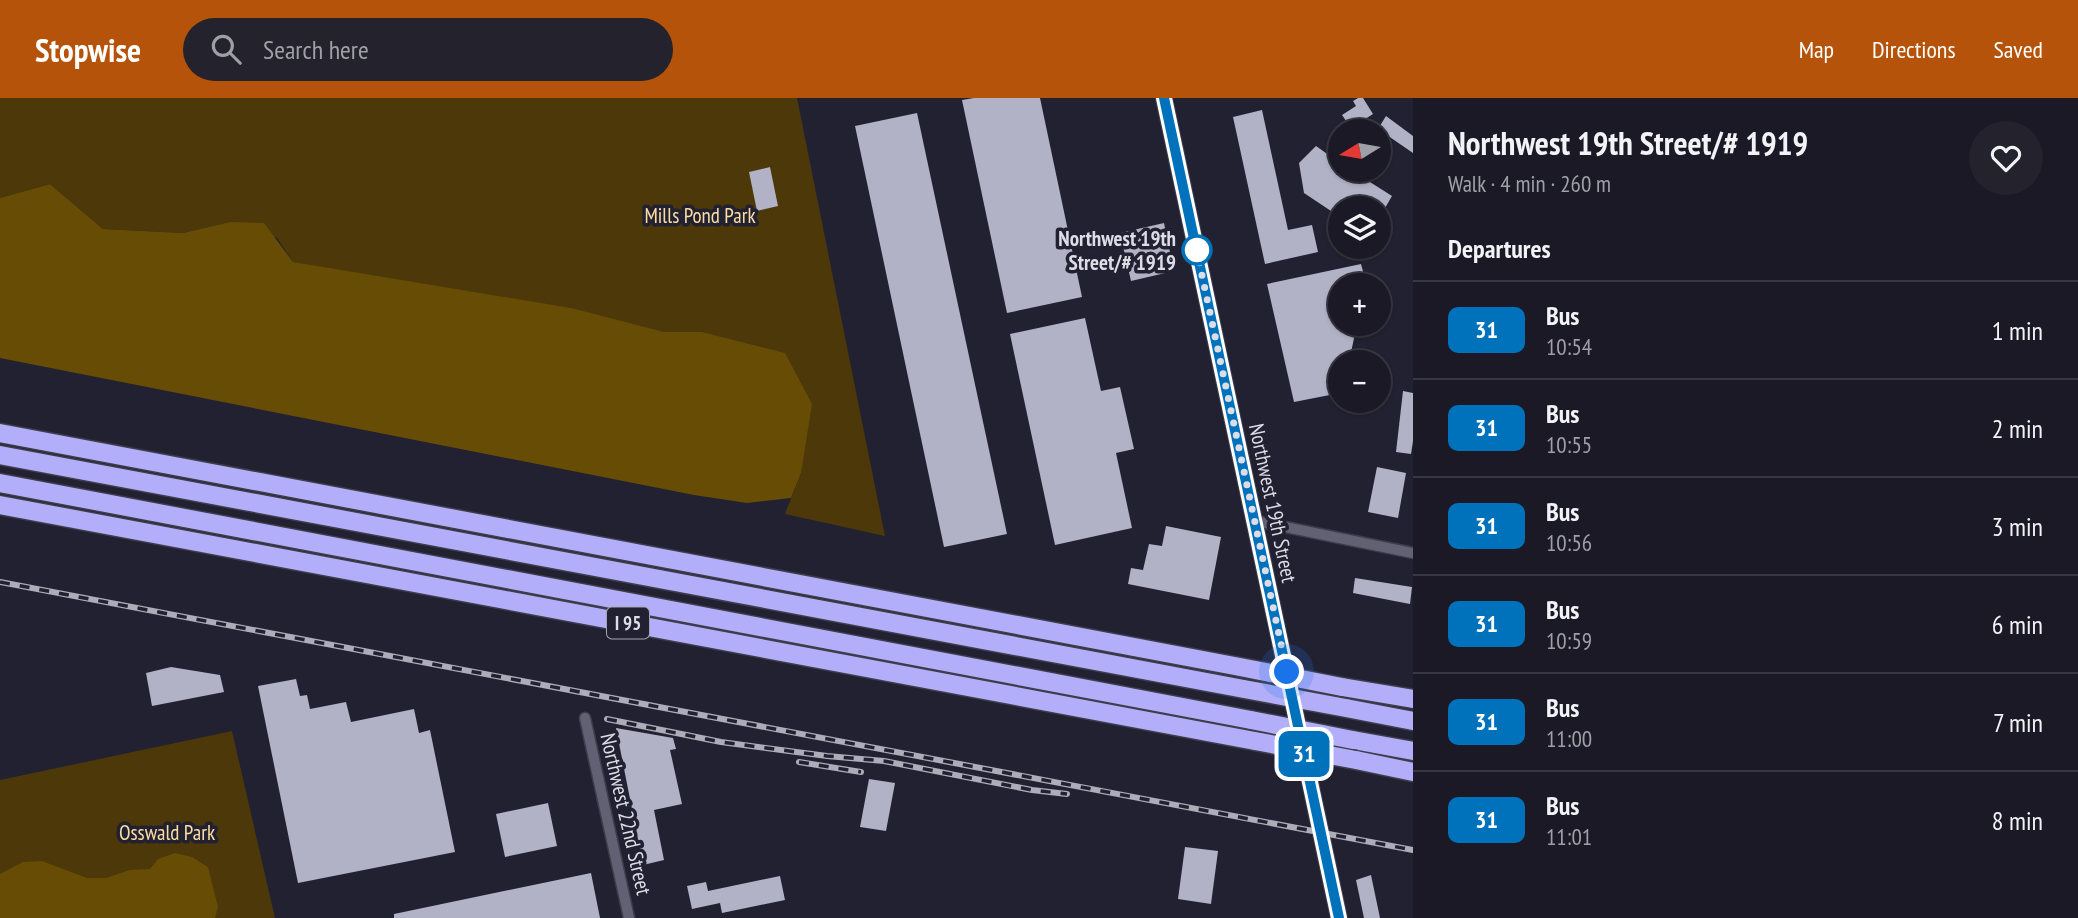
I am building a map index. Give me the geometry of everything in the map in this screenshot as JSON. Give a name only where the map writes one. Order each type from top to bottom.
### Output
[{"type":"highway","points":[[0,433],[1413,699]]},
{"type":"highway","points":[[0,455],[1413,721]]},
{"type":"highway","points":[[0,483],[1413,751]]},
{"type":"highway","name":"I 95","points":[[0,505],[1413,772]]},
{"type":"street","name":"Northwest 19th Street","points":[[1164,98],[1339,918]]},
{"type":"street","points":[[1256,521],[1413,553]]},
{"type":"street","name":"Northwest 22nd Street","points":[[584,718],[629,918]]},
{"type":"green space","name":"Mills Pond Park","points":[[0,98],[797,98],[885,536],[785,514],[801,473],[702,332],[664,332],[293,262],[277,238],[230,222],[183,233],[103,229],[50,184],[0,198]]},
{"type":"green space","name":"Osswald Park","points":[[232,731],[275,918],[0,918],[0,780]]},
{"type":"shaded area","points":[[50,184],[103,229],[183,233],[230,222],[264,223],[293,262],[571,308],[664,332],[702,332],[785,353],[812,404],[801,473],[791,498],[747,503],[694,495],[0,358],[0,198]]},
{"type":"shaded area","points":[[175,853],[192,857],[208,867],[218,907],[215,918],[0,918],[0,874],[23,862],[42,861],[87,878],[106,878],[130,870],[150,869],[158,859]]},
{"type":"building","points":[[1040,98],[1082,297],[1007,313],[962,100]]},
{"type":"building","points":[[1363,98],[1373,114],[1365,119],[1345,119],[1342,115],[1356,106],[1353,101]]},
{"type":"building","points":[[1262,110],[1288,230],[1312,225],[1318,252],[1265,264],[1233,117]]},
{"type":"building","points":[[917,113],[1007,534],[944,547],[855,126]]},
{"type":"building","points":[[1391,120],[1413,136],[1413,153],[1391,138]]},
{"type":"building","points":[[1316,146],[1328,154],[1328,182],[1370,182],[1392,196],[1328,196],[1328,209],[1304,193],[1299,163]]},
{"type":"building","points":[[770,167],[778,206],[757,211],[749,172]]},
{"type":"building","points":[[1164,223],[1174,271],[1131,281],[1120,233]]},
{"type":"building","points":[[1361,264],[1363,273],[1328,273],[1328,336],[1354,336],[1352,350],[1328,350],[1328,395],[1294,402],[1267,284]]},
{"type":"building","points":[[1085,318],[1101,391],[1120,387],[1134,449],[1116,453],[1132,528],[1055,545],[1010,334]]},
{"type":"building","points":[[1403,391],[1413,393],[1411,454],[1396,452]]},
{"type":"building","points":[[1377,467],[1406,473],[1398,518],[1368,512]]},
{"type":"building","points":[[1166,526],[1221,537],[1209,600],[1128,584],[1131,568],[1143,570],[1149,544],[1162,546]]},
{"type":"building","points":[[1355,578],[1412,587],[1410,604],[1353,593]]},
{"type":"building","points":[[171,667],[220,675],[224,692],[152,706],[146,673]]},
{"type":"building","points":[[296,679],[300,696],[307,695],[310,709],[346,702],[351,722],[414,709],[419,733],[430,730],[455,852],[298,883],[258,686]]},
{"type":"building","points":[[616,728],[673,738],[676,749],[670,750],[682,804],[654,810],[664,860],[643,865]]},
{"type":"building","points":[[869,779],[895,783],[886,831],[860,827]]},
{"type":"building","points":[[548,803],[557,846],[505,857],[496,814]]},
{"type":"building","points":[[1185,847],[1218,851],[1211,904],[1178,899]]},
{"type":"building","points":[[591,873],[600,918],[394,918],[394,914]]},
{"type":"building","points":[[1371,875],[1380,918],[1364,918],[1356,880]]},
{"type":"building","points":[[780,876],[785,900],[722,913],[720,903],[692,909],[687,886],[706,882],[708,891]]},
{"type":"railway","points":[[0,582],[1413,850]]},
{"type":"railway","points":[[607,719],[721,742],[884,761],[1032,790],[1067,794]]},
{"type":"railway","points":[[799,762],[861,772]]},
{"type":"bus line","name":"31","points":[[1164,98],[1339,918]]},
{"type":"place","name":"Northwest 19th Street/# 1919","points":[[1197,250]]},
{"type":"route","points":[[1197,250],[1194,238],[1287,672]]}]
